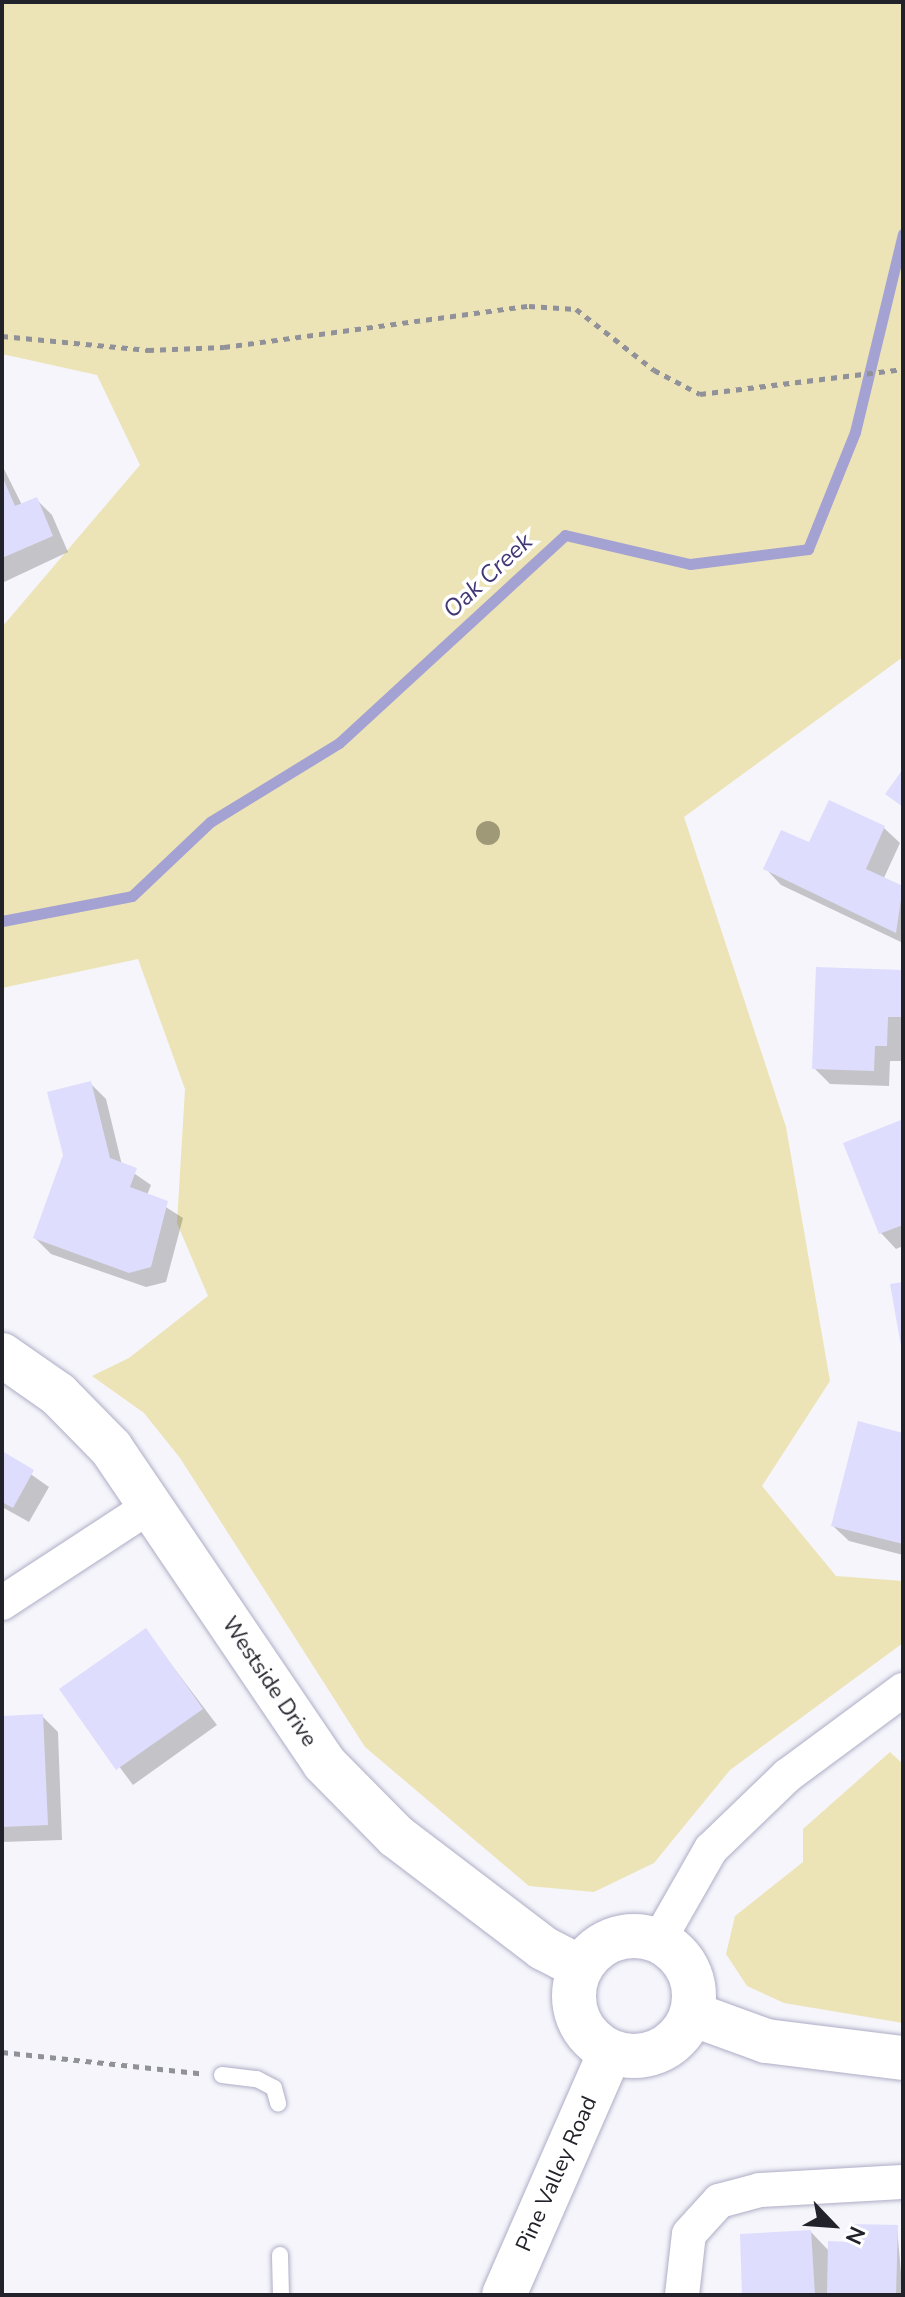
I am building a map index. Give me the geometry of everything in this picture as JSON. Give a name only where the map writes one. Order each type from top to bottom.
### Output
[{"type":"street","name":"Westside Drive","points":[[2,1355],[58,1394],[111,1448],[324,1763],[396,1836],[543,1948],[580,1967]]},
{"type":"street","points":[[2,1603],[150,1506]]},
{"type":"street","points":[[659,1940],[711,1849],[788,1775],[903,1690]]},
{"type":"street","points":[[623,1935],[659,1940],[693,1979],[692,2014],[683,2032],[650,2055],[610,2052],[581,2025],[574,2006],[580,1967],[623,1935]]},
{"type":"street","points":[[692,2014],[766,2041],[903,2058]]},
{"type":"street","name":"Pine Valley Road","points":[[504,2295],[610,2052]]},
{"type":"street","points":[[682,2295],[689,2234],[719,2201],[760,2190],[903,2182]]},
{"type":"lane","points":[[222,2075],[257,2079],[274,2088],[278,2103]]},
{"type":"lane","points":[[280,2255],[281,2295]]},
{"type":"path","points":[[2,336],[148,350],[224,347],[529,306],[576,309],[654,370],[700,394],[756,390],[903,369]]},
{"type":"path","points":[[2,2052],[222,2075]]},
{"type":"shaded area","points":[[2,2],[903,2],[903,657],[684,817],[786,1127],[830,1381],[762,1486],[836,1576],[903,1581],[903,1643],[730,1770],[654,1863],[594,1892],[529,1886],[365,1747],[180,1458],[144,1413],[92,1376],[129,1358],[208,1296],[177,1223],[185,1089],[138,959],[2,988],[2,627],[140,465],[97,375],[2,354]]},
{"type":"shaded area","points":[[890,1752],[903,1764],[903,2023],[784,2003],[747,1986],[726,1954],[735,1916],[803,1862],[803,1829]]},
{"type":"building","points":[[2,476],[15,506],[37,497],[53,536],[2,558]]},
{"type":"building","points":[[903,769],[903,807],[885,794]]},
{"type":"building","points":[[829,800],[885,826],[866,869],[903,886],[896,933],[763,869],[781,830],[809,842]]},
{"type":"building","points":[[816,967],[903,970],[903,1017],[888,1017],[887,1046],[875,1046],[874,1071],[812,1069]]},
{"type":"building","points":[[91,1081],[110,1158],[137,1168],[130,1187],[168,1201],[151,1267],[129,1273],[33,1238],[63,1155],[47,1092]]},
{"type":"building","points":[[901,1120],[903,1225],[879,1234],[843,1143]]},
{"type":"building","points":[[903,1282],[903,1345],[901,1346],[890,1284]]},
{"type":"building","points":[[858,1421],[903,1433],[903,1544],[831,1526]]},
{"type":"building","points":[[2,1451],[34,1470],[13,1508],[2,1502]]},
{"type":"building","points":[[146,1628],[203,1709],[116,1770],[59,1689]]},
{"type":"building","points":[[43,1714],[48,1825],[2,1827],[2,1716]]},
{"type":"building","points":[[849,2224],[898,2225],[896,2295],[827,2293],[828,2241],[848,2242]]},
{"type":"building","points":[[811,2230],[815,2295],[742,2295],[740,2234]]},
{"type":"waterway","name":"Oak Creek","points":[[2,921],[132,896],[210,822],[339,743],[565,535],[690,564],[808,549],[855,432],[903,234]]}]
